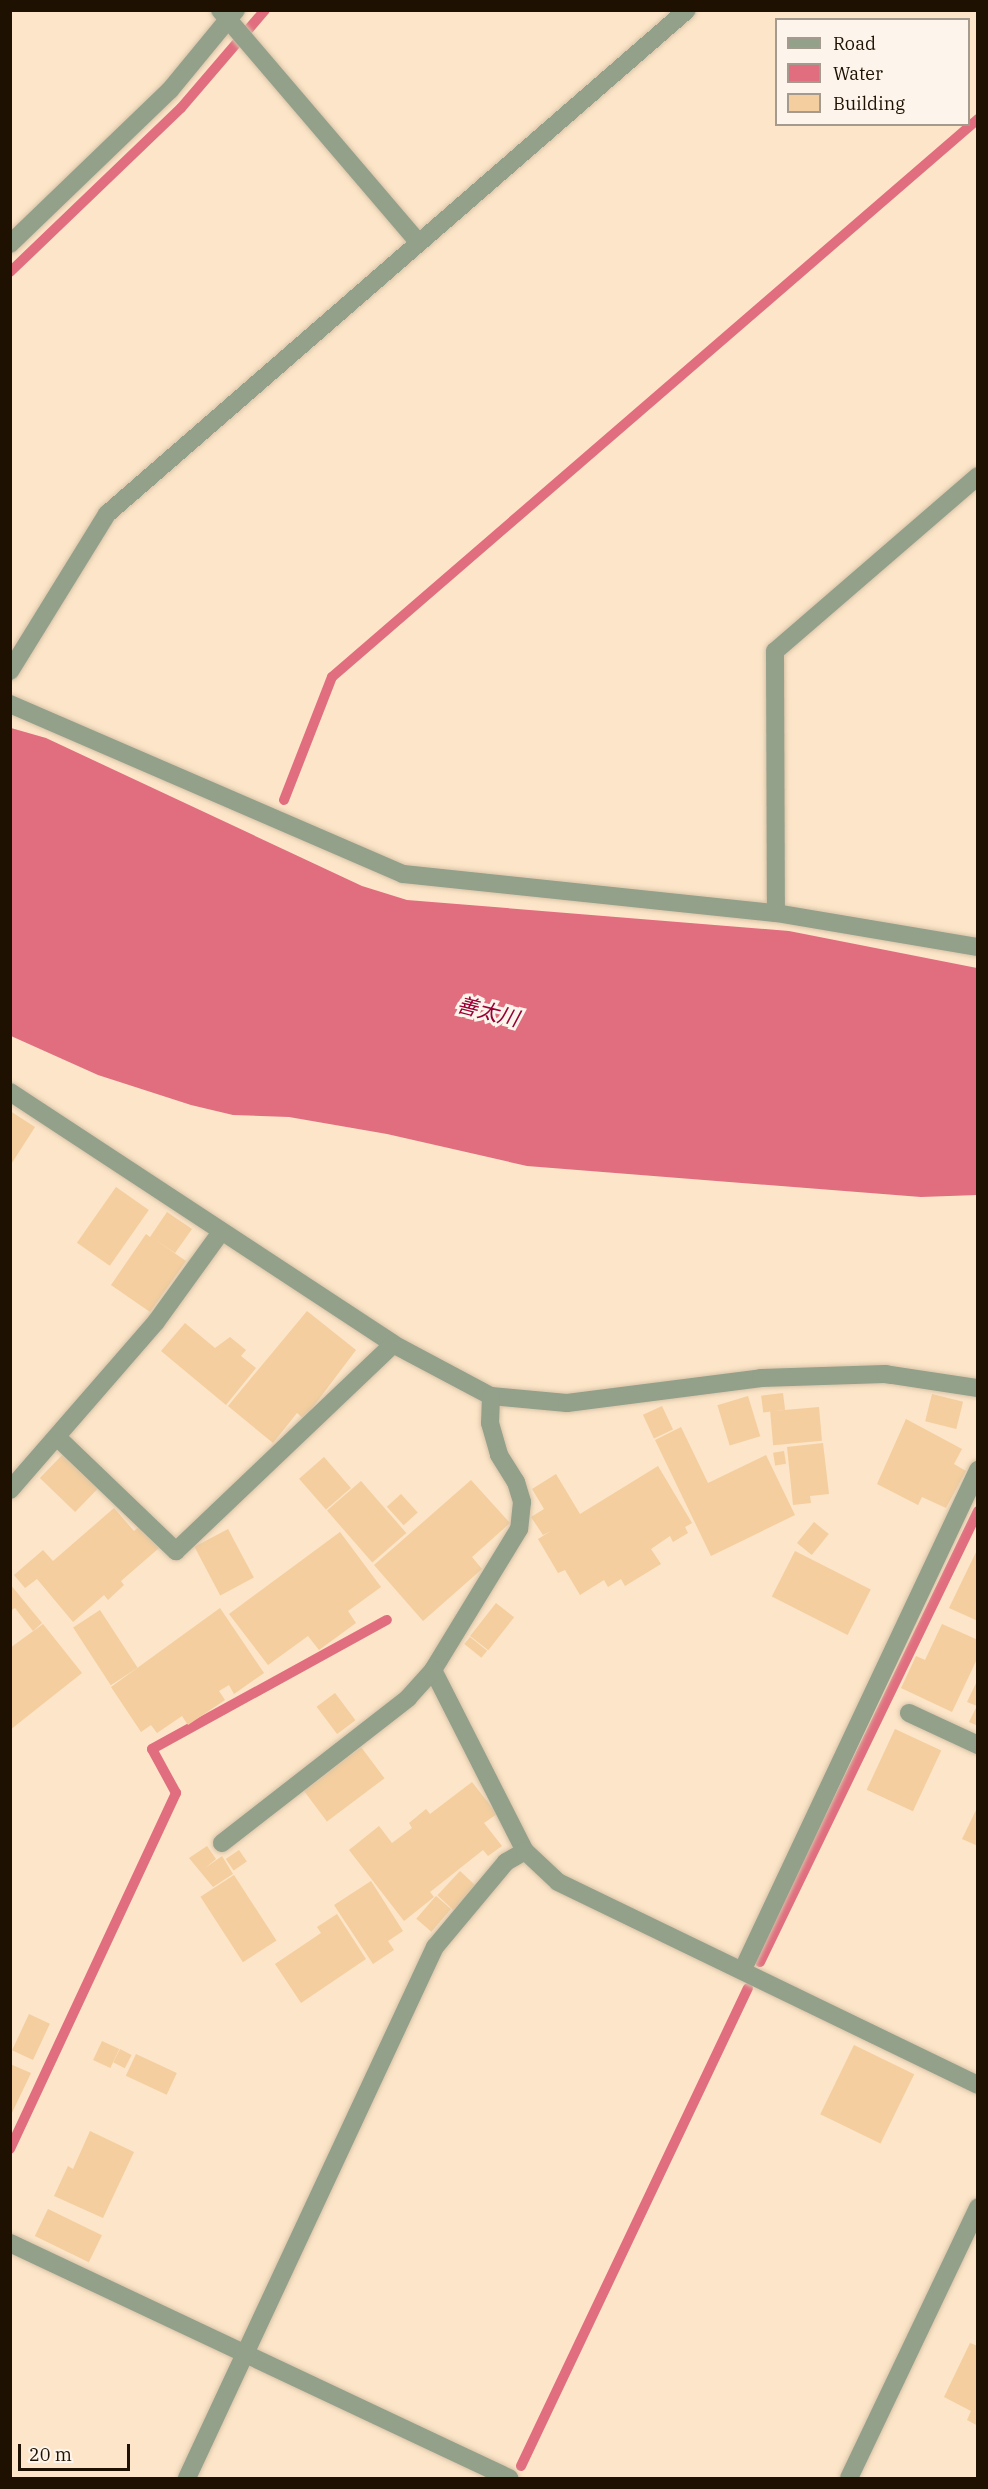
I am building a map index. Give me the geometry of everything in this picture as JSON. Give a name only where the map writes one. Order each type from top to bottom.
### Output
[{"type":"street","points":[[10,670],[107,514],[687,10]]},
{"type":"street","points":[[10,244],[170,90],[229,16],[250,46],[419,243]]},
{"type":"street","points":[[776,913],[775,651],[978,476]]},
{"type":"street","points":[[10,704],[403,874],[776,913],[978,947]]},
{"type":"street","points":[[10,1092],[393,1344],[491,1396],[567,1403],[761,1378],[885,1374],[978,1388]]},
{"type":"street","points":[[10,1490],[156,1322],[221,1232]]},
{"type":"street","points":[[57,1437],[176,1551],[393,1344]]},
{"type":"street","points":[[222,1843],[408,1698],[432,1670],[519,1528],[522,1502],[516,1482],[499,1455],[490,1423],[491,1396]]},
{"type":"street","points":[[743,1969],[978,1470]]},
{"type":"street","points":[[432,1670],[525,1851],[558,1882],[743,1969],[978,2085]]},
{"type":"street","points":[[909,1713],[978,1745]]},
{"type":"street","points":[[187,2478],[435,1947],[506,1862],[525,1851]]},
{"type":"street","points":[[849,2478],[978,2207]]},
{"type":"street","points":[[10,2243],[509,2478]]},
{"type":"water","name":"善太川","points":[[11,728],[46,738],[362,886],[407,900],[789,931],[977,968],[977,1195],[921,1197],[527,1166],[387,1134],[289,1117],[233,1115],[191,1105],[98,1075],[11,1036]]},
{"type":"building","points":[[10,1111],[35,1127],[10,1166]]},
{"type":"building","points":[[116,1187],[149,1210],[110,1266],[77,1243]]},
{"type":"building","points":[[167,1212],[192,1229],[175,1253],[154,1239],[186,1261],[150,1312],[111,1285],[146,1234],[150,1237]]},
{"type":"building","points":[[307,1311],[356,1350],[304,1419],[297,1413],[273,1443],[228,1406]]},
{"type":"building","points":[[185,1323],[215,1348],[230,1337],[246,1350],[241,1356],[256,1368],[226,1405],[161,1351]]},
{"type":"building","points":[[783,1393],[785,1410],[763,1413],[761,1396]]},
{"type":"building","points":[[932,1394],[963,1402],[956,1429],[925,1421]]},
{"type":"building","points":[[748,1396],[760,1436],[730,1446],[717,1405]]},
{"type":"building","points":[[662,1406],[673,1430],[654,1438],[643,1415]]},
{"type":"building","points":[[819,1407],[822,1441],[773,1445],[770,1411]]},
{"type":"building","points":[[906,1419],[962,1449],[954,1464],[966,1471],[946,1508],[922,1497],[918,1505],[877,1484]]},
{"type":"building","points":[[681,1427],[708,1483],[766,1455],[795,1515],[711,1556],[655,1440]]},
{"type":"building","points":[[823,1443],[829,1494],[810,1496],[811,1503],[793,1505],[787,1447]]},
{"type":"building","points":[[67,1450],[102,1484],[75,1512],[40,1478]]},
{"type":"building","points":[[784,1451],[786,1464],[775,1466],[773,1453]]},
{"type":"building","points":[[324,1457],[351,1488],[326,1510],[299,1479]]},
{"type":"building","points":[[658,1466],[692,1523],[685,1527],[688,1533],[673,1542],[670,1536],[651,1549],[661,1564],[625,1586],[621,1579],[608,1587],[604,1580],[580,1595],[565,1570],[558,1573],[538,1539],[551,1531],[543,1535],[531,1517],[544,1509],[532,1489],[556,1474],[580,1514]]},
{"type":"building","points":[[471,1480],[510,1523],[472,1557],[482,1569],[423,1621],[374,1565]]},
{"type":"building","points":[[361,1481],[406,1533],[372,1563],[327,1511]]},
{"type":"building","points":[[401,1494],[418,1513],[404,1525],[387,1507]]},
{"type":"building","points":[[114,1508],[134,1531],[140,1526],[159,1548],[121,1581],[124,1585],[108,1600],[104,1595],[73,1622],[37,1579],[25,1588],[14,1575],[43,1550],[53,1561]]},
{"type":"building","points":[[814,1522],[829,1534],[812,1555],[797,1543]]},
{"type":"building","points":[[228,1529],[254,1578],[220,1595],[194,1547]]},
{"type":"building","points":[[340,1532],[381,1587],[348,1611],[356,1623],[319,1650],[308,1636],[268,1665],[229,1614]]},
{"type":"building","points":[[978,1548],[978,1621],[949,1608]]},
{"type":"building","points":[[795,1551],[871,1590],[848,1635],[772,1596]]},
{"type":"building","points":[[10,1584],[42,1623],[33,1631],[15,1608],[10,1611]]},
{"type":"building","points":[[496,1603],[514,1617],[488,1650],[470,1636]]},
{"type":"building","points":[[220,1608],[264,1673],[234,1694],[229,1685],[219,1691],[225,1700],[188,1725],[182,1716],[157,1733],[151,1725],[141,1732],[111,1687]]},
{"type":"building","points":[[100,1610],[138,1668],[111,1685],[73,1627]]},
{"type":"building","points":[[43,1624],[82,1673],[10,1730],[10,1648]]},
{"type":"building","points":[[942,1624],[978,1640],[978,1657],[952,1712],[901,1688],[916,1656],[925,1660]]},
{"type":"building","points":[[470,1637],[487,1651],[481,1658],[464,1644]]},
{"type":"building","points":[[978,1679],[978,1726],[969,1722],[977,1706],[967,1702]]},
{"type":"building","points":[[335,1693],[355,1720],[337,1734],[317,1707]]},
{"type":"building","points":[[895,1729],[941,1751],[913,1811],[867,1790]]},
{"type":"building","points":[[361,1747],[384,1778],[327,1821],[303,1790]]},
{"type":"building","points":[[472,1782],[497,1814],[484,1823],[502,1846],[488,1856],[483,1850],[430,1892],[434,1897],[404,1921],[349,1850],[379,1826],[392,1843],[412,1828],[409,1823],[426,1809],[430,1814]]},
{"type":"building","points":[[978,1806],[978,1846],[962,1839]]},
{"type":"building","points":[[207,1846],[216,1859],[205,1868],[222,1856],[233,1874],[213,1887],[189,1858]]},
{"type":"building","points":[[239,1850],[247,1862],[234,1871],[226,1859]]},
{"type":"building","points":[[460,1871],[476,1886],[454,1910],[437,1895]]},
{"type":"building","points":[[234,1875],[276,1940],[243,1962],[200,1897]]},
{"type":"building","points":[[371,1881],[403,1931],[388,1941],[394,1950],[373,1964],[334,1905]]},
{"type":"building","points":[[436,1896],[451,1909],[431,1932],[416,1919]]},
{"type":"building","points":[[337,1914],[366,1959],[301,2003],[275,1964],[321,1933],[317,1927]]},
{"type":"building","points":[[29,2014],[50,2024],[33,2060],[12,2050]]},
{"type":"building","points":[[102,2041],[119,2049],[110,2068],[93,2060]]},
{"type":"building","points":[[854,2045],[914,2074],[880,2144],[820,2114]]},
{"type":"building","points":[[120,2049],[132,2055],[125,2068],[113,2062]]},
{"type":"building","points":[[136,2054],[177,2073],[167,2095],[126,2076]]},
{"type":"building","points":[[10,2064],[31,2073],[10,2117]]},
{"type":"building","points":[[90,2131],[134,2152],[103,2218],[54,2196],[68,2166],[73,2169]]},
{"type":"building","points":[[48,2209],[102,2235],[89,2262],[35,2236]]},
{"type":"building","points":[[970,2343],[978,2346],[978,2426],[967,2420],[971,2411],[944,2397]]},
{"type":"waterway","points":[[10,272],[181,108],[265,10]]},
{"type":"waterway","points":[[970,126],[978,119]]},
{"type":"waterway","points":[[284,800],[332,677],[970,126]]},
{"type":"waterway","points":[[760,1962],[978,1511]]},
{"type":"waterway","points":[[10,2149],[176,1793],[152,1749],[387,1620]]},
{"type":"waterway","points":[[521,2466],[748,1988]]}]
